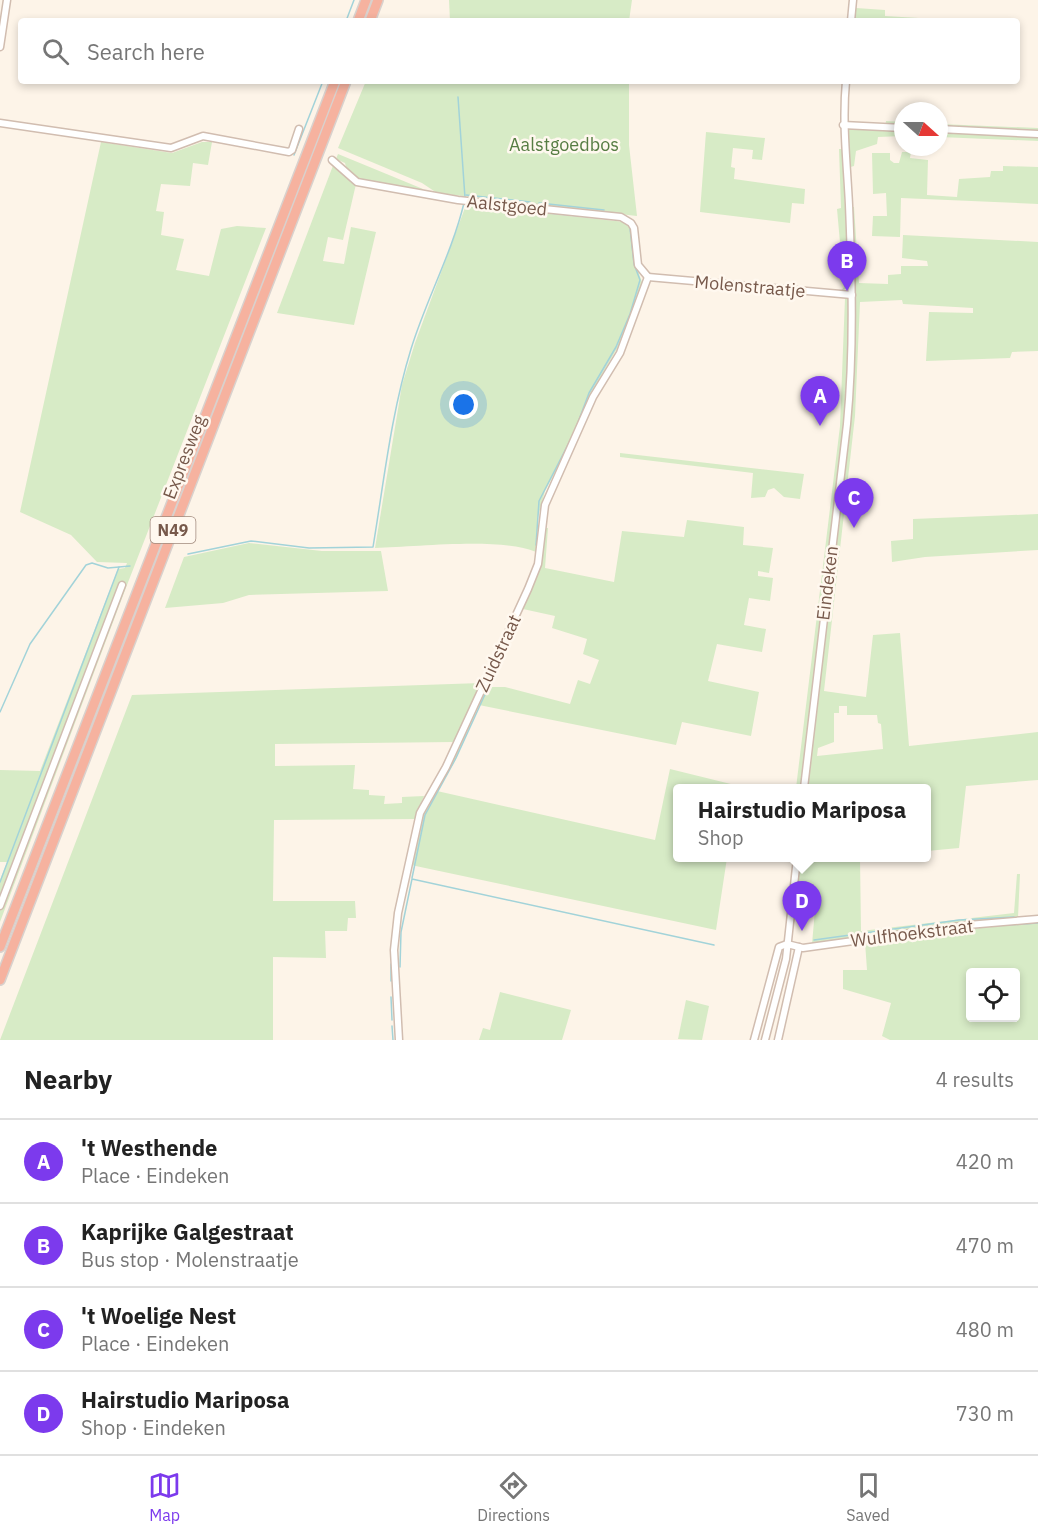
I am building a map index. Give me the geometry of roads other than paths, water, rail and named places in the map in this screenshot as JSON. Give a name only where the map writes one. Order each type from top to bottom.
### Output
[{"type":"highway","points":[[359,18],[366,0]]},
{"type":"highway","points":[[371,18],[378,0]]},
{"type":"highway","name":"Expresweg","points":[[0,947],[334,84]]},
{"type":"highway","name":"Expresweg","points":[[0,980],[345,84]]},
{"type":"street","points":[[0,47],[7,0]]},
{"type":"street","points":[[851,18],[853,0]]},
{"type":"street","name":"Eindeken","points":[[805,784],[848,424],[853,345],[843,125],[846,84]]},
{"type":"street","points":[[0,123],[171,148],[203,136],[263,148],[292,150],[299,129]]},
{"type":"street","points":[[843,125],[894,128]]},
{"type":"street","points":[[948,129],[1038,134]]},
{"type":"street","name":"Aalstgoed","points":[[332,160],[357,182],[462,200],[626,219],[634,228],[638,265],[648,277]]},
{"type":"street","name":"Molenstraatje","points":[[648,277],[852,295]]},
{"type":"street","name":"Zuidstraat","points":[[399,1040],[394,950],[398,913],[420,813],[446,767],[528,589],[538,564],[545,504],[572,449],[593,397],[620,353],[648,277]]},
{"type":"street","points":[[0,906],[122,585]]},
{"type":"street","points":[[765,1040],[780,987],[797,862]]},
{"type":"street","name":"Wulfhoekstraat","points":[[787,944],[799,947],[956,926],[1038,919]]},
{"type":"street","points":[[754,1040],[779,947],[787,944]]},
{"type":"street","points":[[778,1040],[799,947]]},
{"type":"waterway","points":[[347,18],[354,0]]},
{"type":"waterway","points":[[294,155],[322,84]]},
{"type":"waterway","points":[[458,97],[465,198]]},
{"type":"waterway","points":[[466,195],[530,202]]},
{"type":"waterway","points":[[188,554],[251,541],[309,548],[373,547],[404,373],[417,331],[453,240],[464,203]]},
{"type":"waterway","points":[[539,203],[604,210]]},
{"type":"waterway","points":[[464,204],[532,212]]},
{"type":"waterway","points":[[538,212],[621,220]]},
{"type":"waterway","points":[[536,545],[539,501],[574,433],[589,393],[616,347],[630,314],[640,280],[634,264],[630,228]]},
{"type":"waterway","points":[[0,712],[30,644],[86,565],[92,563],[108,568],[130,566]]},
{"type":"waterway","points":[[0,882],[119,567]]},
{"type":"waterway","points":[[412,878],[425,815],[456,758],[487,690]]},
{"type":"waterway","points":[[400,967],[401,932],[412,879],[714,945]]},
{"type":"waterway","points":[[814,940],[959,920],[1014,917]]},
{"type":"waterway","points":[[976,927],[1038,923]]},
{"type":"waterway","points":[[872,941],[894,938]]},
{"type":"waterway","points":[[391,964],[391,981]]},
{"type":"waterway","points":[[391,997],[392,1020]]},
{"type":"waterway","points":[[392,1026],[393,1040]]},
{"type":"place","name":"Kaprijke Galgestraat","points":[[847,291]]},
{"type":"place","name":"'t Westhende","points":[[820,426]]},
{"type":"place","name":"'t Woelige Nest","points":[[854,528]]},
{"type":"place","name":"Hairstudio Mariposa","points":[[802,931]]},
{"type":"park label","name":"Aalstgoedbos","points":[[564,144]]}]
